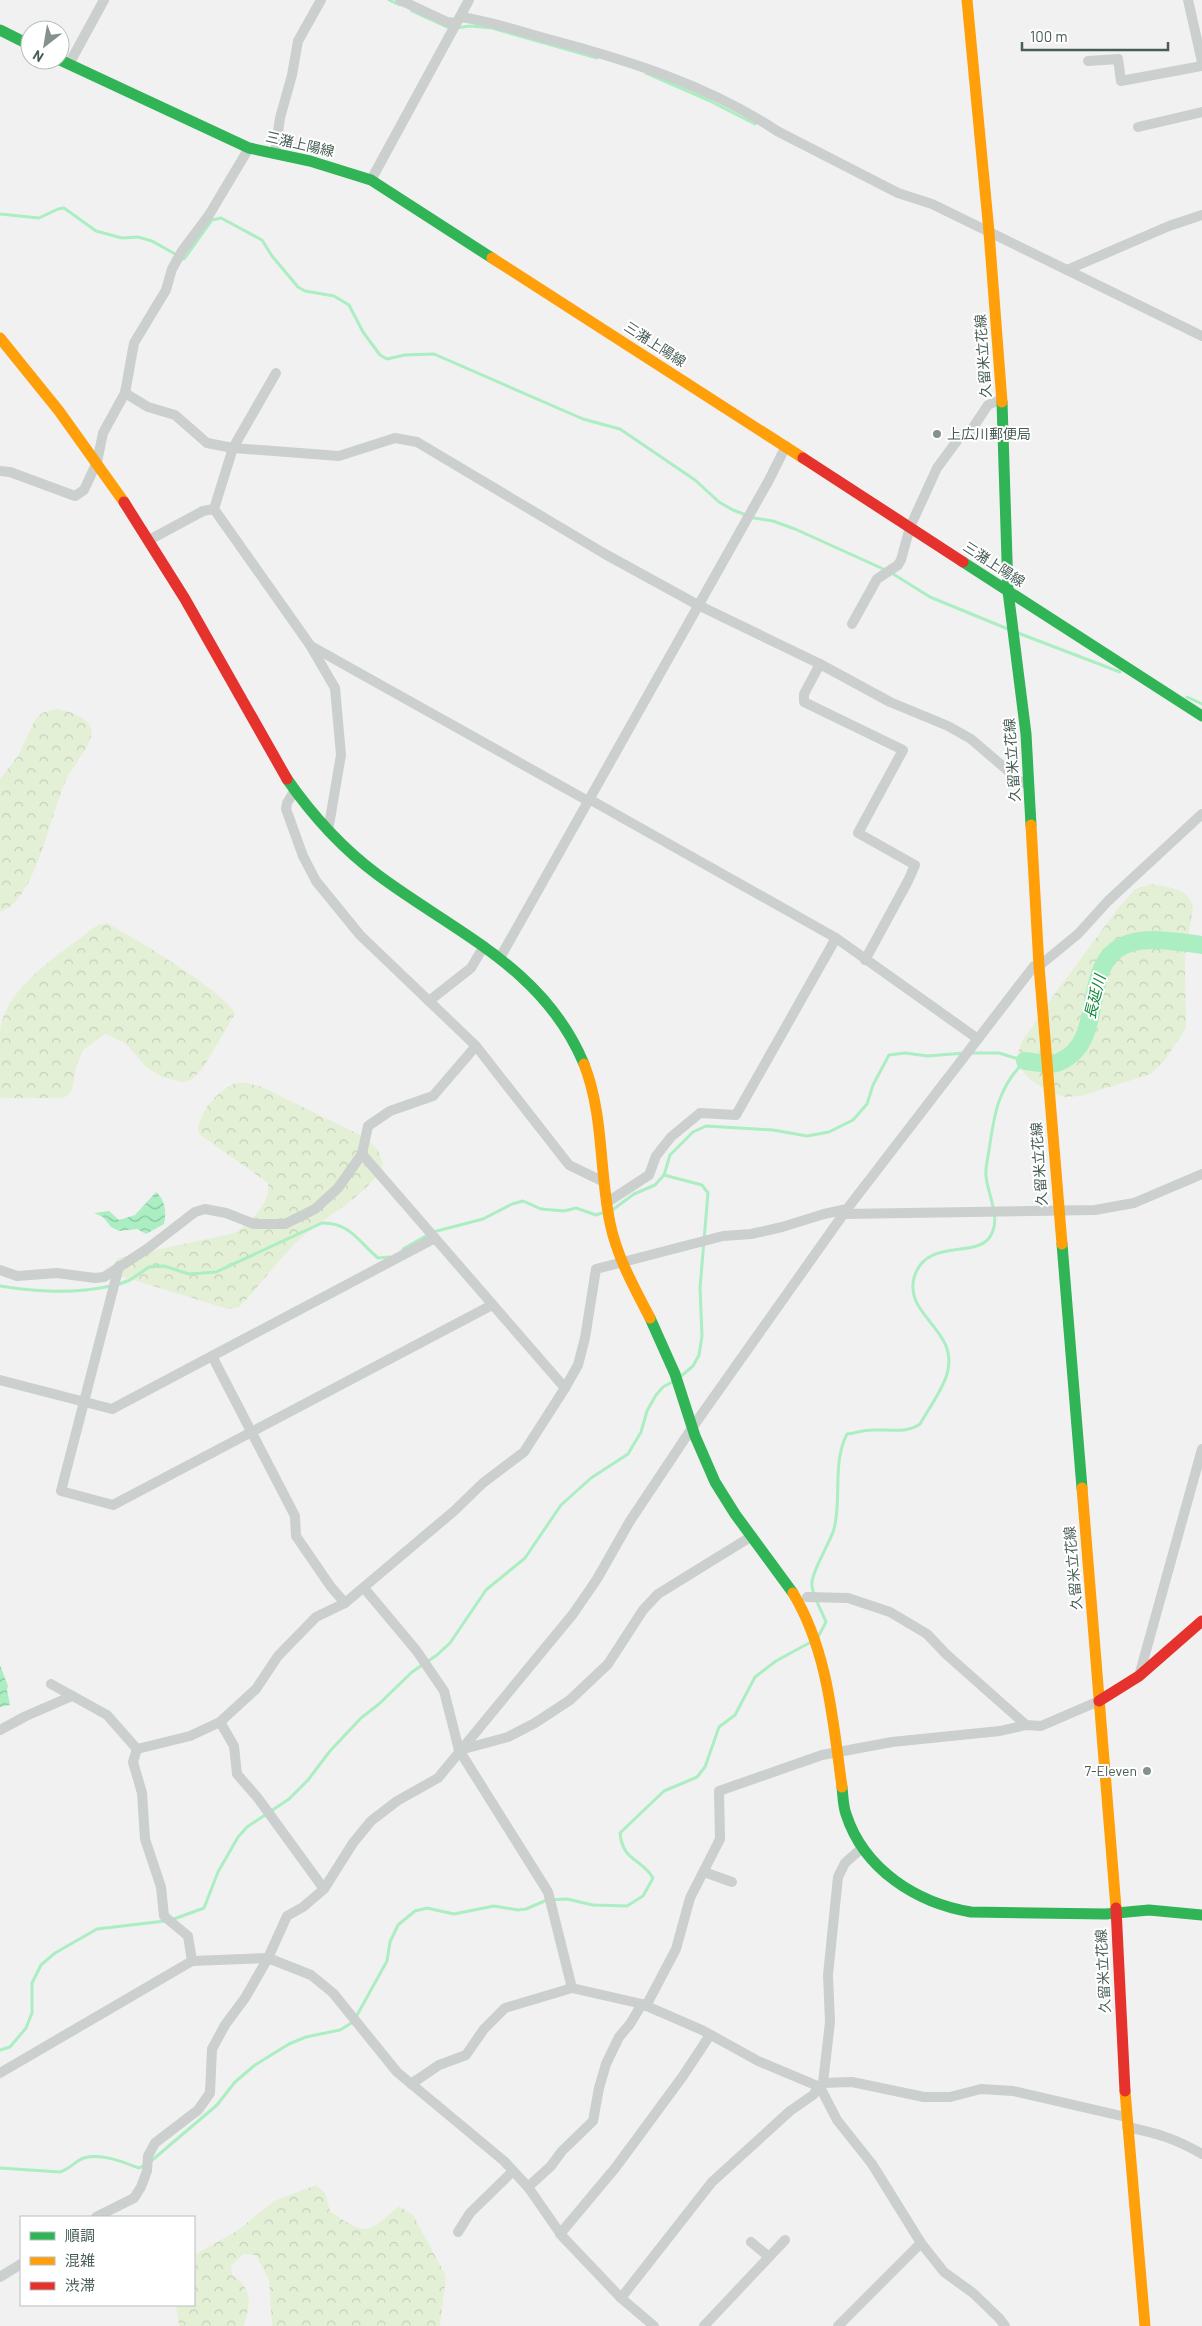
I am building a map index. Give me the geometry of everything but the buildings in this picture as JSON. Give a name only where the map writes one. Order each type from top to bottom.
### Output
[{"type":"main road","name":"久留米立花線","points":[[967,0],[989,232],[1002,399],[1008,591],[1026,734],[1038,966],[1116,1914],[1127,2122],[1145,2326]]},
{"type":"main road","points":[[0,30],[20,40]]},
{"type":"main road","name":"三潴上陽線","points":[[70,65],[249,148],[310,161],[371,180],[1202,716]]},
{"type":"main road","points":[[0,338],[41,386],[98,462],[149,540],[296,790],[328,830],[388,884],[501,956],[532,984],[559,1018],[581,1054],[597,1110],[602,1181],[608,1219],[621,1261],[663,1345],[683,1393],[692,1428],[708,1466],[726,1500],[804,1614],[824,1671],[846,1814],[854,1832],[876,1865],[903,1888],[928,1901],[970,1912],[1080,1912],[1116,1914],[1149,1910],[1202,1915]]},
{"type":"main road","points":[[1099,1701],[1139,1676],[1202,1621]]},
{"type":"street","points":[[70,53],[104,0]]},
{"type":"street","points":[[275,154],[280,118],[292,75],[298,41],[321,0]]},
{"type":"street","points":[[400,0],[447,22],[458,20],[488,21],[639,64],[759,119],[777,131],[898,193],[932,204],[1202,336]]},
{"type":"street","points":[[371,180],[469,0]]},
{"type":"street","points":[[1188,0],[1202,62]]},
{"type":"street","points":[[1088,61],[1118,59],[1121,81],[1202,66]]},
{"type":"street","points":[[1138,127],[1202,112]]},
{"type":"street","points":[[0,471],[10,472],[75,496],[84,490],[98,462],[104,433],[125,393],[134,343],[166,290],[172,269],[182,251],[209,215],[249,148]]},
{"type":"street","points":[[1067,270],[1169,226],[1202,216]]},
{"type":"street","points":[[214,509],[233,448],[276,373]]},
{"type":"street","points":[[125,393],[148,407],[175,415],[207,443],[233,448],[339,456],[395,438],[417,442],[606,554],[698,605],[820,664],[890,702],[956,730],[971,739],[1020,781],[1029,785]]},
{"type":"street","points":[[852,624],[876,579],[898,565],[901,560],[910,527],[937,468],[962,434],[970,432],[988,405],[1002,399]]},
{"type":"street","points":[[501,956],[786,446]]},
{"type":"street","points":[[149,540],[203,511],[214,509]]},
{"type":"street","points":[[214,509],[310,645],[335,688],[341,755],[328,830]]},
{"type":"street","points":[[310,645],[836,938],[978,1038]]},
{"type":"street","points":[[820,664],[804,694],[804,702],[903,750],[858,833],[915,865],[865,960]]},
{"type":"street","points":[[296,790],[286,803],[286,809],[303,856],[316,881],[360,935],[476,1046],[569,1165],[602,1181]]},
{"type":"street","points":[[98,2216],[134,2198],[147,2171],[148,2156],[155,2144],[198,2110],[210,2093],[212,2049],[268,1958],[287,1916],[303,1907],[324,1890],[353,1842],[371,1821],[397,1801],[438,1778],[452,1763],[459,1750],[574,1614],[597,1579],[630,1521],[692,1428],[846,1212],[1034,966],[1038,966],[1078,934],[1108,901],[1202,814]]},
{"type":"street","points":[[606,1204],[649,1175],[656,1156],[671,1136],[700,1113],[736,1115],[836,938]]},
{"type":"street","points":[[429,1001],[471,968],[484,946]]},
{"type":"street","points":[[0,1270],[16,1276],[57,1273],[95,1278],[104,1276],[147,1249],[195,1212],[205,1209],[226,1213],[254,1224],[285,1224],[315,1210],[338,1188],[362,1154],[368,1126],[390,1111],[433,1096],[476,1046]]},
{"type":"street","points":[[362,1154],[565,1388]]},
{"type":"street","points":[[137,1750],[190,1736],[220,1722],[256,1688],[278,1656],[316,1617],[345,1603],[364,1588],[454,1511],[483,1483],[524,1452],[578,1365],[585,1338],[596,1268],[723,1236],[751,1234],[782,1228],[824,1214],[846,1212],[1095,1210],[1134,1203],[1202,1174]]},
{"type":"street","points":[[0,1380],[112,1409],[435,1238]]},
{"type":"street","points":[[119,1266],[61,1491],[113,1505],[492,1305]]},
{"type":"street","points":[[212,1356],[295,1516],[296,1536],[331,1587],[345,1603]]},
{"type":"street","points":[[1139,1676],[1202,1449]]},
{"type":"street","points":[[459,1750],[508,1737],[535,1723],[570,1700],[608,1664],[644,1610],[658,1594],[752,1536]]},
{"type":"street","points":[[364,1588],[416,1650],[444,1691],[459,1750],[548,1892],[572,1988]]},
{"type":"street","points":[[807,1597],[848,1598],[890,1612],[927,1634],[946,1654],[1026,1724]]},
{"type":"street","points":[[51,1684],[107,1715],[137,1750]]},
{"type":"street","points":[[0,1730],[26,1716],[72,1696]]},
{"type":"street","points":[[528,2187],[551,2166],[567,2146],[593,2121],[606,2064],[619,2037],[644,2005],[676,1949],[690,1898],[720,1839],[718,1790],[836,1752],[892,1742],[1000,1731],[1026,1724],[1041,1726],[1099,1701]]},
{"type":"street","points":[[220,1722],[234,1746],[237,1774],[257,1797],[324,1890]]},
{"type":"street","points":[[137,1750],[133,1762],[142,1793],[145,1839],[161,1887],[164,1916],[188,1936],[192,1961]]},
{"type":"street","points":[[863,1847],[845,1863],[838,1877],[828,1975],[830,2022],[822,2085],[837,2120],[872,2164],[920,2243],[944,2272],[973,2292],[999,2318],[1004,2326]]},
{"type":"street","points":[[704,1872],[732,1882]]},
{"type":"street","points":[[0,2073],[192,1961],[268,1958],[311,1975],[333,1994],[397,2072],[443,2113],[474,2134],[513,2171],[528,2187],[560,2234],[621,2298],[654,2326]]},
{"type":"street","points":[[411,2084],[439,2065],[466,2056],[484,2029],[505,2008],[572,1988],[644,2005],[710,2035],[758,2061],[822,2085],[852,2082],[924,2097],[950,2097],[981,2089],[1013,2091],[1127,2122],[1177,2140],[1202,2154]]},
{"type":"street","points":[[560,2234],[616,2167],[683,2076],[710,2035]]},
{"type":"street","points":[[621,2298],[712,2182],[790,2111],[813,2095],[822,2085]]},
{"type":"street","points":[[458,2232],[470,2213],[513,2171]]},
{"type":"street","points":[[704,2326],[785,2240]]},
{"type":"street","points":[[751,2242],[768,2256]]},
{"type":"street","points":[[838,2326],[920,2243]]},
{"type":"street","points":[[0,2277],[20,2265]]},
{"type":"green space","points":[[57,709],[72,713],[86,721],[91,729],[90,740],[68,776],[42,852],[24,891],[13,904],[0,912],[0,779],[18,756],[35,720],[42,713]]},
{"type":"green space","points":[[1151,884],[1182,892],[1191,901],[1193,907],[1185,959],[1186,1028],[1165,1060],[1151,1074],[1081,1096],[1064,1097],[1049,1092],[1031,1080],[1021,1069],[1017,1057],[1022,1041],[1119,907],[1135,889]]},
{"type":"green space","points":[[107,923],[198,980],[216,993],[229,1005],[235,1014],[203,1068],[191,1080],[181,1082],[162,1077],[147,1068],[125,1043],[105,1034],[83,1050],[76,1067],[72,1091],[63,1098],[0,1098],[0,1032],[4,1016],[11,1001],[21,988],[48,963],[89,931],[98,925]]},
{"type":"green space","points":[[247,1083],[262,1087],[364,1137],[378,1150],[383,1164],[377,1175],[357,1196],[298,1241],[239,1307],[228,1309],[117,1275],[112,1269],[118,1258],[235,1233],[253,1218],[263,1205],[268,1190],[268,1183],[199,1134],[200,1120],[213,1099],[234,1084]]},
{"type":"green space","points":[[316,2185],[325,2193],[330,2211],[359,2228],[366,2229],[372,2227],[399,2206],[413,2215],[446,2276],[440,2326],[272,2326],[269,2280],[256,2255],[243,2254],[231,2266],[232,2275],[244,2286],[247,2292],[249,2304],[244,2326],[179,2326],[176,2306],[195,2306],[196,2254],[237,2231],[274,2201]]},
{"type":"water","points":[[156,1192],[164,1206],[164,1224],[146,1234],[137,1229],[119,1231],[111,1227],[103,1217],[94,1213],[109,1211],[119,1220],[135,1215]]},
{"type":"water","points":[[0,1665],[8,1686],[10,1705],[0,1707]]},
{"type":"waterway","points":[[389,0],[400,5]]},
{"type":"waterway","points":[[412,11],[447,27]]},
{"type":"waterway","points":[[456,28],[470,26],[492,28],[597,58]]},
{"type":"waterway","points":[[646,73],[708,100],[755,124]]},
{"type":"waterway","points":[[0,214],[39,218],[64,208],[96,231],[122,238],[138,237],[152,241],[184,259],[212,220],[221,218],[262,240],[272,256],[298,287],[305,291],[334,296],[349,305],[363,332],[380,355],[387,359],[405,355],[434,354],[583,419],[620,429],[695,480],[719,502],[733,510],[795,529],[890,572],[930,597],[1008,629]]},
{"type":"waterway","points":[[1018,633],[1120,672]]},
{"type":"waterway","points":[[1187,697],[1202,704]]},
{"type":"waterway","name":"長延川","points":[[1025,1061],[1052,1064],[1073,1053],[1083,1040],[1099,975],[1106,961],[1116,950],[1125,945],[1146,940],[1202,945]]},
{"type":"waterway","points":[[611,1211],[634,1194],[655,1185],[664,1175],[670,1155],[693,1132],[706,1126],[773,1130],[807,1136],[829,1132],[853,1120],[867,1104],[873,1085],[889,1055],[905,1053],[928,1056],[964,1053]]},
{"type":"waterway","points":[[970,1053],[999,1053],[1025,1061]]},
{"type":"waterway","points":[[818,1637],[826,1622],[814,1595],[812,1581],[834,1529],[838,1469],[842,1445],[847,1434],[869,1430],[903,1430],[915,1427],[920,1424],[942,1387],[947,1374],[949,1359],[946,1346],[940,1334],[917,1303],[913,1291],[914,1278],[920,1265],[929,1257],[975,1246],[985,1242],[991,1235],[995,1221],[987,1184],[986,1166],[995,1113],[1003,1091],[1025,1061]]},
{"type":"waterway","points":[[664,1175],[702,1185],[708,1193],[700,1288],[702,1336],[699,1355],[693,1366],[680,1377]]},
{"type":"waterway","points":[[403,1249],[433,1232],[483,1219],[512,1204],[523,1201],[541,1209],[564,1211],[576,1208],[596,1215],[605,1212]]},
{"type":"waterway","points":[[117,1285],[130,1280],[149,1267],[164,1266],[189,1274],[216,1272],[322,1223],[347,1229],[378,1258],[389,1257]]},
{"type":"waterway","points":[[0,1286],[56,1291],[97,1289],[111,1286]]},
{"type":"waterway","points":[[171,1920],[204,1908],[218,1872],[238,1837],[247,1827],[289,1799],[308,1780],[330,1751],[361,1718],[379,1704],[412,1672],[437,1655],[450,1643],[486,1590],[525,1558],[561,1505],[591,1478],[628,1454],[641,1432],[647,1411],[656,1395],[663,1387],[674,1381]]},
{"type":"waterway","points":[[356,2017],[387,1961],[390,1942],[398,1925],[415,1911],[427,1908],[454,1914],[494,1906],[518,1910],[526,1909],[547,1900],[567,1899],[593,1905],[627,1906],[643,1896],[653,1878],[643,1866],[628,1854],[620,1833],[664,1791],[697,1777],[705,1767],[719,1727],[735,1715],[755,1677],[776,1661],[811,1642]]},
{"type":"waterway","points":[[0,2050],[10,2047],[26,2028],[32,2013],[32,1983],[41,1965],[55,1953],[97,1929],[165,1921]]},
{"type":"waterway","points":[[150,2162],[217,2105],[235,2082],[255,2065],[289,2044],[306,2037],[340,2030],[353,2022]]},
{"type":"waterway","points":[[0,2168],[60,2172],[81,2159],[91,2157],[112,2159],[139,2168],[145,2165]]},
{"type":"traffic: fast","points":[[0,30],[20,40]]},
{"type":"traffic: fast","points":[[70,65],[249,148],[310,161],[371,180],[492,258]]},
{"type":"traffic: fast","points":[[1002,402],[1008,591],[1026,734],[1031,825]]},
{"type":"traffic: fast","points":[[963,562],[1202,716]]},
{"type":"traffic: fast","points":[[287,779],[329,831],[365,865],[467,935],[522,977],[546,1002],[567,1031],[584,1064]]},
{"type":"traffic: fast","points":[[1062,1244],[1082,1488]]},
{"type":"traffic: fast","points":[[650,1318],[675,1374],[695,1436],[715,1482],[735,1514],[793,1593]]},
{"type":"traffic: fast","points":[[842,1787],[846,1814],[854,1834],[866,1852],[895,1881],[931,1901],[971,1912],[1106,1914],[1149,1910],[1202,1915]]},
{"type":"traffic: slow","points":[[967,0],[989,232],[1002,402]]},
{"type":"traffic: slow","points":[[492,258],[803,458]]},
{"type":"traffic: slow","points":[[0,338],[59,411],[124,502]]},
{"type":"traffic: slow","points":[[1031,825],[1039,966],[1062,1244]]},
{"type":"traffic: slow","points":[[584,1064],[595,1103],[607,1203],[613,1236],[627,1272],[650,1318]]},
{"type":"traffic: slow","points":[[1082,1488],[1116,1908]]},
{"type":"traffic: slow","points":[[793,1593],[805,1615],[822,1663],[832,1712],[842,1787]]},
{"type":"traffic: slow","points":[[1125,2091],[1145,2326]]},
{"type":"traffic: jam","points":[[803,458],[963,562]]},
{"type":"traffic: jam","points":[[124,502],[185,599],[287,779]]},
{"type":"traffic: jam","points":[[1099,1701],[1139,1676],[1202,1621]]},
{"type":"traffic: jam","points":[[1116,1908],[1125,2091]]},
{"type":"place","name":"上広川郵便局","points":[[937,434]]},
{"type":"place","name":"7-Eleven","points":[[1147,1771]]}]
